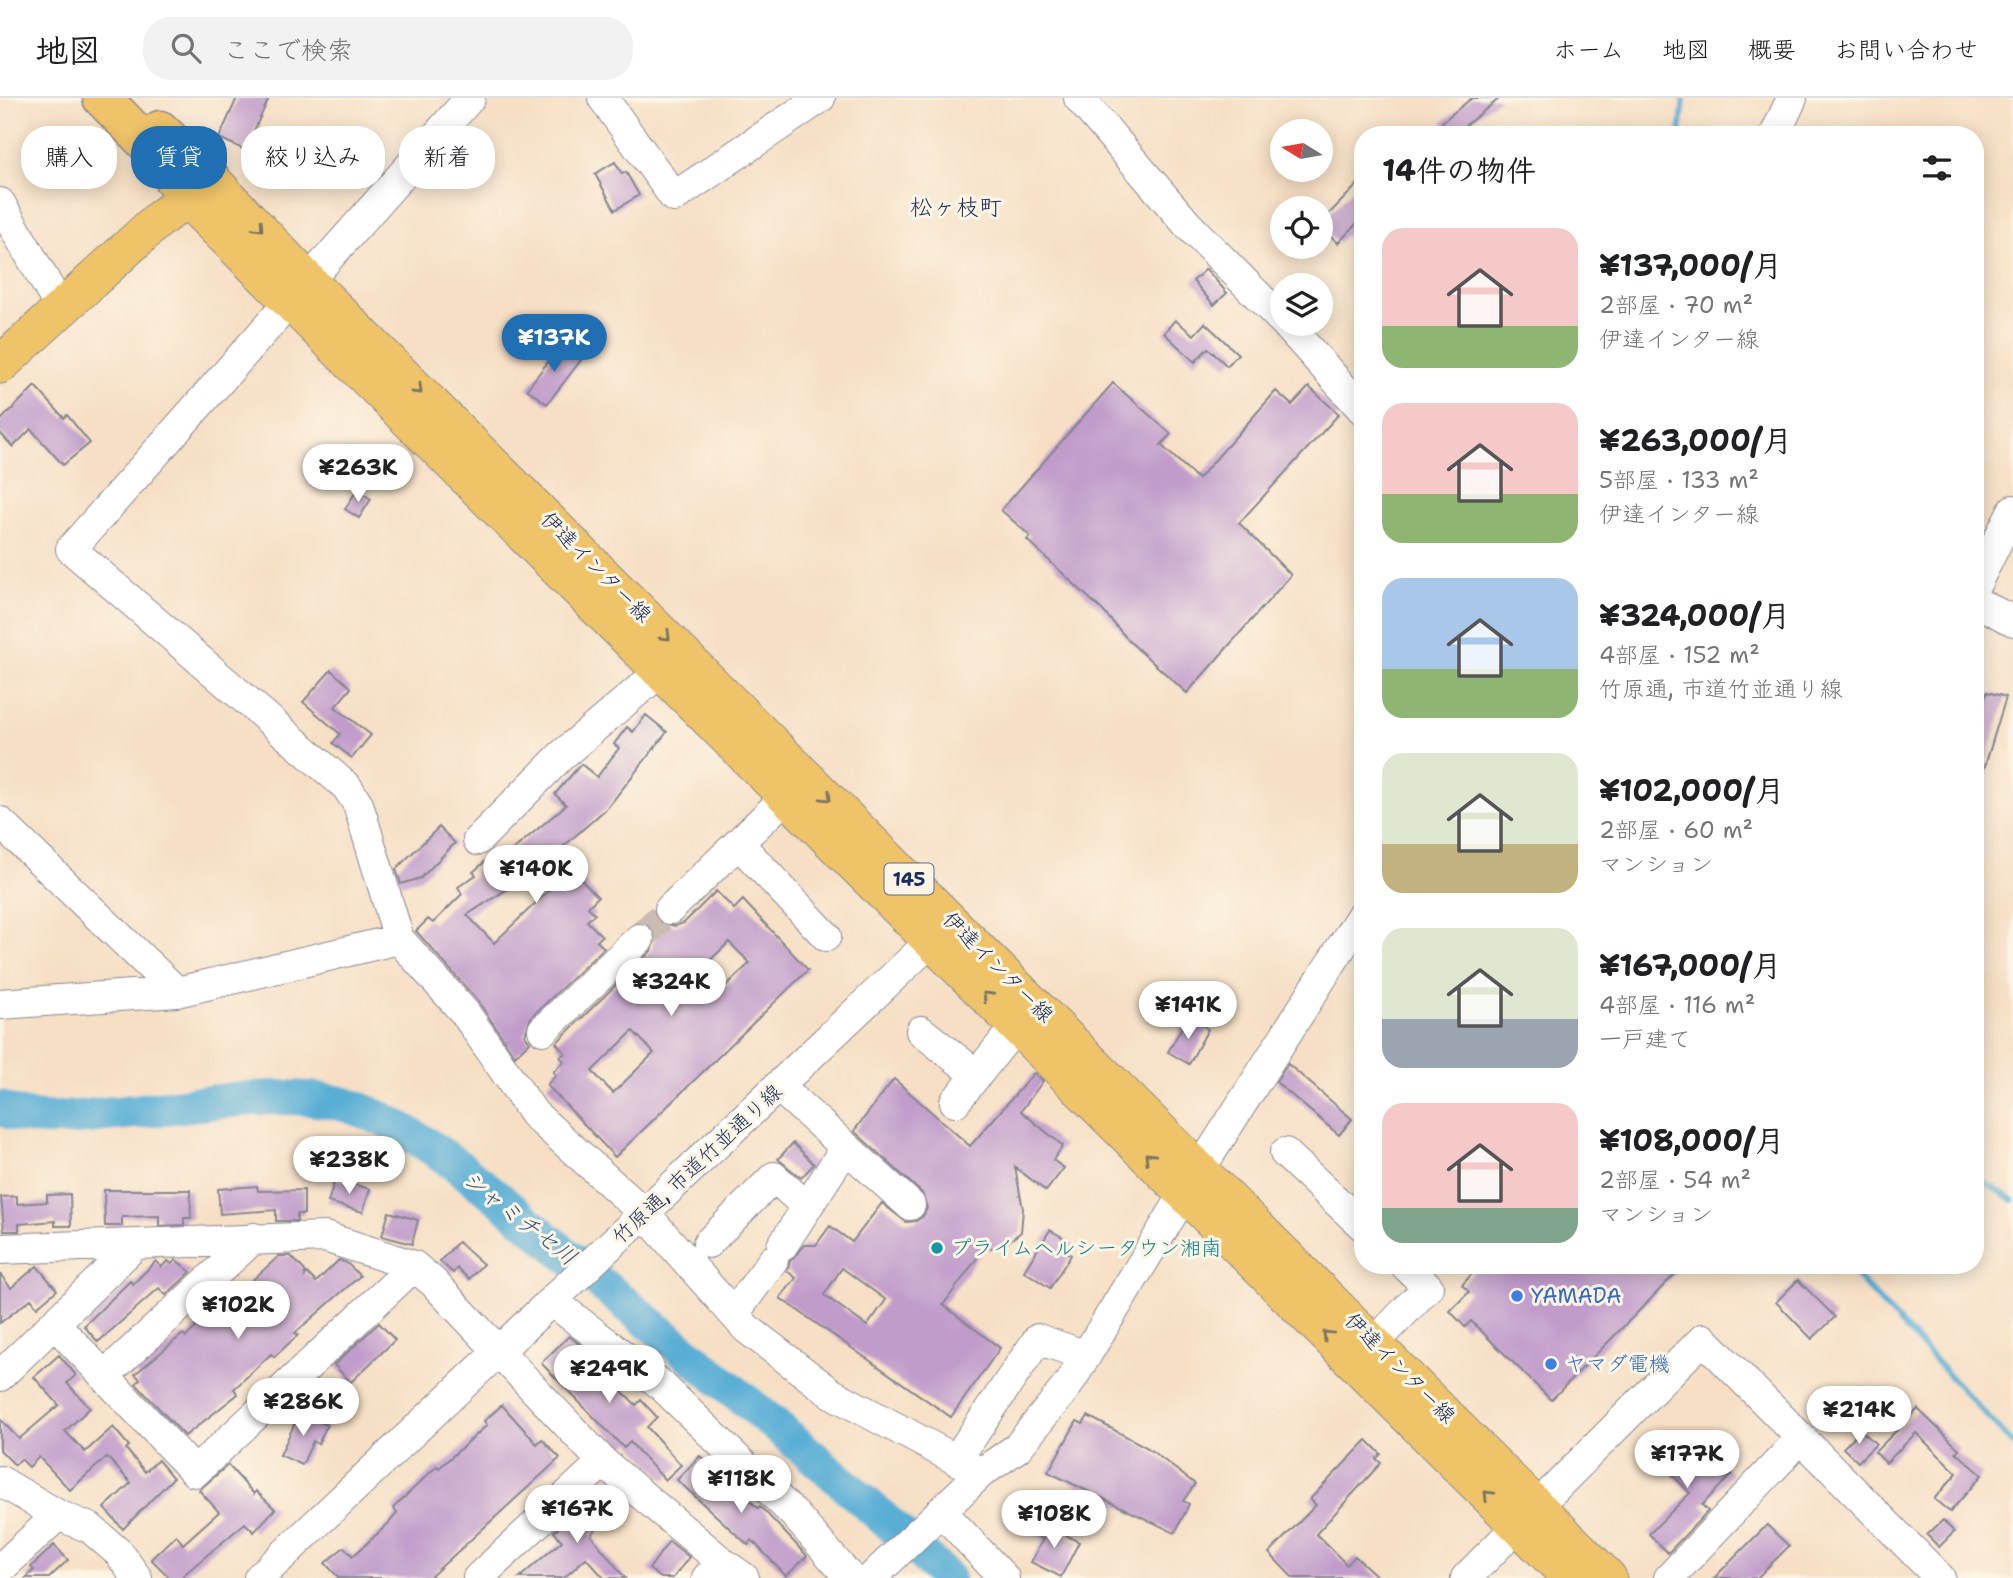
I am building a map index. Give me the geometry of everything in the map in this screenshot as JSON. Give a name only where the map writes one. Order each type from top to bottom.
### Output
[{"type":"highway","points":[[102,98],[131,128]]},
{"type":"highway","points":[[130,98],[151,126]]},
{"type":"main road","points":[[0,365],[198,189]]},
{"type":"main road","name":"伊達インター線","points":[[200,189],[661,671],[726,715],[787,796],[942,931],[1017,1025],[1193,1181]]},
{"type":"main road","name":"伊達インター線","points":[[299,291],[1528,1516],[1608,1578]]},
{"type":"main road","name":"伊達インター線","points":[[1528,1516],[1571,1578]]},
{"type":"street","points":[[470,98],[71,549],[347,788],[358,804],[399,940],[465,1013],[534,1114],[645,1214],[746,1328],[831,1393],[969,1466],[1017,1448],[1068,1385],[1354,926]]},
{"type":"street","points":[[603,98],[674,197],[820,98]]},
{"type":"street","points":[[1079,98],[1188,225],[1270,308]]},
{"type":"street","points":[[1778,126],[1792,98]]},
{"type":"street","points":[[0,203],[61,309]]},
{"type":"street","points":[[1297,336],[1354,400]]},
{"type":"street","points":[[1984,568],[2013,510]]},
{"type":"street","points":[[1984,606],[2013,621]]},
{"type":"street","points":[[478,840],[561,756],[661,671]]},
{"type":"street","points":[[670,908],[787,796]]},
{"type":"street","points":[[0,822],[177,992]]},
{"type":"street","points":[[738,844],[827,936]]},
{"type":"street","name":"竹原通, 市道竹並通り線","points":[[259,1578],[942,931]]},
{"type":"street","points":[[542,1030],[639,939]]},
{"type":"street","points":[[0,1004],[177,992],[399,940]]},
{"type":"street","points":[[956,1102],[1017,1025]]},
{"type":"street","points":[[921,1031],[977,1075]]},
{"type":"street","points":[[779,1087],[910,1205]]},
{"type":"street","points":[[734,1314],[846,1147]]},
{"type":"street","points":[[1285,1153],[1354,1218]]},
{"type":"street","points":[[708,1243],[774,1177],[806,1206]]},
{"type":"street","points":[[0,1249],[325,1237],[414,1266],[498,1350],[603,1462],[725,1573]]},
{"type":"street","points":[[104,1376],[254,1238]]},
{"type":"street","points":[[0,1376],[135,1245]]},
{"type":"street","points":[[55,1324],[195,1472],[414,1266]]},
{"type":"street","points":[[1365,1353],[1428,1287],[1414,1274]]},
{"type":"street","points":[[558,1296],[660,1384],[794,1514],[850,1578]]},
{"type":"street","points":[[871,1578],[937,1518],[969,1466],[1038,1339],[1086,1356]]},
{"type":"street","points":[[1466,1578],[1703,1339],[1940,1578]]},
{"type":"street","points":[[1669,1578],[1801,1438]]},
{"type":"street","points":[[478,1578],[603,1462]]},
{"type":"street","points":[[0,1481],[58,1515],[90,1528],[119,1553],[137,1578]]},
{"type":"street","points":[[0,1569],[58,1515]]},
{"type":"street","points":[[937,1518],[1004,1578]]},
{"type":"building","points":[[237,98],[269,98],[256,126],[241,126],[241,148],[227,142],[227,126],[224,126]]},
{"type":"building","points":[[1472,98],[1500,98],[1464,126],[1445,126],[1442,122]]},
{"type":"building","points":[[615,162],[622,174],[626,172],[639,195],[615,210],[595,174]]},
{"type":"building","points":[[1354,188],[1354,226],[1338,243],[1333,238],[1333,210]]},
{"type":"building","points":[[1206,269],[1227,293],[1214,305],[1193,281]]},
{"type":"building","points":[[1175,320],[1194,335],[1205,323],[1238,354],[1227,366],[1208,348],[1195,362],[1164,333]]},
{"type":"building","points":[[561,345],[581,360],[547,404],[527,389]]},
{"type":"building","points":[[1113,383],[1171,434],[1161,445],[1198,479],[1276,391],[1292,405],[1309,387],[1339,414],[1239,523],[1291,575],[1187,693],[1129,641],[1103,611],[1027,540],[1030,536],[1001,510]]},
{"type":"building","points":[[35,386],[64,418],[67,415],[90,443],[63,465],[31,429],[13,447],[0,433],[0,421]]},
{"type":"building","points":[[319,460],[332,470],[321,484],[308,475]]},
{"type":"building","points":[[357,490],[371,499],[359,518],[345,509]]},
{"type":"building","points":[[331,670],[351,688],[335,707],[371,735],[352,758],[333,743],[340,734],[303,702]]},
{"type":"building","points":[[1987,692],[2006,697],[1984,769],[1984,702]]},
{"type":"building","points":[[646,715],[667,732],[608,807],[556,853],[559,856],[467,915],[494,943],[571,869],[598,897],[588,907],[595,914],[587,921],[602,936],[597,941],[604,948],[531,1017],[525,1035],[530,1042],[515,1056],[478,1001],[416,931],[428,919],[433,923],[462,894],[458,887],[476,875],[473,872],[488,859],[494,866],[566,805],[555,794],[581,764],[597,777],[619,748],[614,744],[627,727],[633,732]]},
{"type":"building","points":[[439,827],[455,843],[421,878],[401,884],[396,869]]},
{"type":"building","points":[[716,891],[734,909],[743,900],[808,970],[615,1157],[547,1085],[556,1075],[553,1072],[564,1061],[560,1057],[565,1053],[556,1043],[651,951],[656,934],[642,922],[653,911],[658,922],[675,926],[684,923]],"holes":[[[729,942],[750,963],[711,1000],[691,979]],[[633,1031],[654,1053],[613,1093],[592,1071]]]},
{"type":"building","points":[[1188,1017],[1208,1029],[1189,1064],[1168,1052]]},
{"type":"building","points":[[1288,1064],[1352,1119],[1339,1135],[1276,1082]]},
{"type":"building","name":"プライムヘルシータウン湘南","points":[[1034,1073],[1043,1081],[1021,1111],[1063,1146],[1053,1160],[1064,1168],[1046,1191],[1015,1167],[1023,1209],[1021,1232],[1004,1245],[983,1250],[943,1305],[1000,1348],[951,1417],[780,1298],[796,1278],[787,1271],[790,1261],[804,1245],[816,1245],[830,1226],[852,1242],[882,1203],[906,1222],[916,1221],[923,1216],[927,1208],[922,1193],[854,1131],[894,1079],[970,1146]],"holes":[[[842,1268],[886,1300],[867,1326],[824,1295]]]},
{"type":"building","points":[[793,1143],[814,1164],[801,1178],[778,1159]]},
{"type":"building","points":[[335,1179],[370,1189],[363,1212],[328,1202]]},
{"type":"building","points":[[257,1186],[258,1191],[304,1190],[304,1214],[297,1214],[297,1221],[276,1221],[276,1210],[220,1214],[218,1189]]},
{"type":"building","points":[[104,1190],[190,1190],[191,1218],[184,1218],[184,1225],[159,1226],[159,1216],[122,1217],[122,1226],[105,1226]]},
{"type":"building","points":[[70,1194],[71,1226],[55,1226],[55,1221],[19,1224],[19,1231],[4,1231],[1,1197],[17,1196],[17,1204],[47,1202],[47,1195]]},
{"type":"building","points":[[389,1212],[418,1220],[412,1244],[382,1236]]},
{"type":"building","points":[[1050,1230],[1069,1241],[1063,1250],[1071,1255],[1050,1288],[1024,1271]]},
{"type":"building","points":[[458,1242],[483,1264],[469,1279],[457,1268],[453,1273],[440,1261]]},
{"type":"building","points":[[279,1256],[291,1256],[305,1271],[305,1276],[307,1273],[316,1282],[339,1260],[347,1263],[360,1276],[295,1333],[298,1335],[274,1357],[271,1354],[234,1389],[238,1394],[185,1436],[136,1384],[140,1379],[135,1374],[183,1334],[186,1337],[212,1312],[214,1315]]},
{"type":"building","points":[[176,1260],[191,1272],[166,1295],[159,1288],[98,1342],[84,1326],[130,1281],[133,1284],[156,1261],[161,1267],[168,1261],[172,1264]]},
{"type":"building","points":[[37,1266],[57,1290],[37,1307],[31,1299],[0,1323],[0,1274],[11,1288]]},
{"type":"building","name":"ヤマダ電機","points":[[1472,1274],[1675,1274],[1551,1400],[1471,1321],[1465,1327],[1450,1311],[1469,1292],[1462,1285]]},
{"type":"building","points":[[1798,1280],[1835,1317],[1812,1339],[1776,1302]]},
{"type":"building","points":[[379,1323],[395,1340],[351,1382],[334,1365]]},
{"type":"building","points":[[569,1336],[584,1348],[581,1350],[636,1405],[641,1400],[657,1417],[647,1427],[681,1465],[665,1480],[630,1442],[624,1448],[541,1363]]},
{"type":"building","points":[[59,1355],[76,1375],[67,1383],[90,1408],[65,1431],[85,1452],[113,1427],[129,1446],[126,1449],[145,1472],[158,1460],[173,1478],[123,1529],[104,1508],[131,1483],[107,1457],[70,1490],[39,1457],[29,1467],[21,1459],[15,1465],[0,1450],[0,1419],[19,1439],[59,1405],[34,1377]]},
{"type":"building","points":[[502,1405],[537,1444],[542,1439],[560,1458],[429,1578],[339,1578],[325,1563],[344,1547],[353,1556],[389,1523],[397,1513],[393,1508],[437,1466],[439,1468],[487,1425],[484,1421]]},
{"type":"building","points":[[1918,1409],[1959,1449],[1956,1452],[1982,1475],[1950,1512],[1934,1499],[1957,1473],[1916,1433],[1886,1463],[1875,1452]]},
{"type":"building","points":[[300,1412],[327,1425],[318,1444],[313,1441],[302,1465],[280,1455]]},
{"type":"building","points":[[1088,1416],[1148,1448],[1195,1484],[1183,1501],[1189,1504],[1175,1533],[1048,1472],[1077,1421],[1083,1424]]},
{"type":"building","points":[[1861,1430],[1876,1444],[1858,1462],[1843,1448]]},
{"type":"building","points":[[1677,1434],[1713,1469],[1719,1462],[1732,1474],[1702,1505],[1708,1511],[1668,1553],[1649,1534],[1690,1493],[1654,1456]]},
{"type":"building","points":[[1367,1440],[1381,1454],[1376,1459],[1381,1463],[1316,1534],[1347,1565],[1355,1556],[1379,1578],[1293,1578],[1269,1553],[1316,1505],[1310,1499]]},
{"type":"building","points":[[700,1456],[758,1508],[760,1506],[807,1556],[786,1576],[752,1540],[748,1545],[677,1480]]},
{"type":"building","points":[[228,1465],[254,1494],[256,1491],[275,1509],[254,1532],[245,1523],[180,1578],[170,1578],[151,1559],[176,1535],[183,1544],[219,1512],[199,1490]]},
{"type":"building","points":[[595,1493],[612,1505],[591,1535],[625,1578],[604,1578],[586,1558],[564,1578],[519,1578],[562,1541],[554,1532]]},
{"type":"building","points":[[1943,1520],[1954,1532],[1939,1547],[1927,1535]]},
{"type":"building","points":[[1042,1522],[1079,1542],[1061,1577],[1031,1562],[1043,1539],[1035,1535]]},
{"type":"building","points":[[1767,1525],[1789,1546],[1757,1578],[1714,1578]]},
{"type":"building","points":[[669,1541],[689,1557],[673,1578],[661,1578],[649,1569]]},
{"type":"building","points":[[54,1545],[68,1560],[49,1578],[26,1578],[34,1570],[31,1567]]},
{"type":"waterway","points":[[1681,126],[1684,98]]},
{"type":"waterway","name":"シャミチセ川","points":[[0,1108],[27,1117],[55,1119],[223,1101],[281,1098],[334,1102],[367,1112],[436,1151],[506,1204],[775,1425],[947,1578]]},
{"type":"waterway","points":[[1984,1182],[2013,1200]]},
{"type":"waterway","points":[[1854,1274],[2013,1444]]},
{"type":"tunnel","points":[[639,939],[670,909]]},
{"type":"place","name":"プライムヘルシータウン湘南","points":[[937,1248]]},
{"type":"place","name":"YAMADA","points":[[1517,1296]]},
{"type":"place","name":"ヤマダ電機","points":[[1551,1364]]},
{"type":"district","name":"松ヶ枝町","points":[[956,207]]}]
